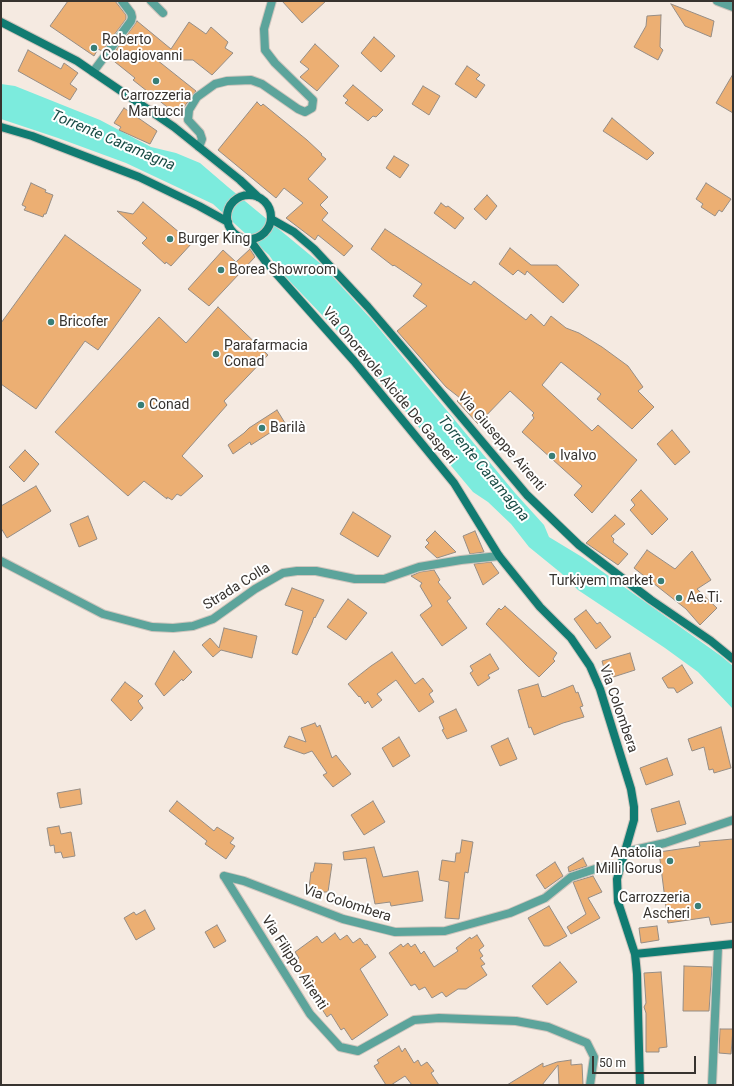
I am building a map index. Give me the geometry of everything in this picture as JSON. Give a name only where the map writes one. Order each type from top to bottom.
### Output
[{"type":"main road","points":[[1,22],[77,61],[174,127],[240,180],[268,206],[271,212],[271,219],[267,231],[256,238],[242,238],[230,229],[228,222],[229,208],[233,202],[240,197],[258,197]]},
{"type":"main road","points":[[1,127],[32,136],[139,177],[228,222]]},
{"type":"main road","points":[[240,180],[240,197]]},
{"type":"main road","name":"Via Giuseppe Airenti","points":[[271,219],[294,232],[314,249],[406,351],[527,495],[578,545],[651,600],[733,658]]},
{"type":"main road","name":"Via Onorevole Alcide De Gasperi","points":[[249,239],[266,262],[354,361],[454,483],[499,556]]},
{"type":"main road","name":"Via Colombera","points":[[499,556],[540,608],[572,638],[590,666],[600,689],[631,789],[634,807],[634,820],[617,879],[618,902],[635,954]]},
{"type":"main road","points":[[640,1085],[637,974],[635,954],[733,944]]},
{"type":"street","points":[[93,72],[131,21],[131,13],[122,1]]},
{"type":"street","points":[[151,1],[163,13]]},
{"type":"street","points":[[198,147],[202,139],[200,134],[188,120],[190,110],[197,97],[215,84],[227,80],[251,80],[262,84],[298,109],[305,112],[312,108],[313,100],[275,63],[265,50],[264,28],[272,1]]},
{"type":"street","points":[[717,1],[733,7]]},
{"type":"street","name":"Strada Colla","points":[[1,561],[103,614],[152,627],[173,628],[193,626],[213,619],[255,589],[283,573],[316,571],[355,579],[384,579],[419,567],[461,560],[499,556]]},
{"type":"street","points":[[625,852],[665,842],[733,820]]},
{"type":"street","name":"Via Colombera","points":[[224,876],[244,881],[343,919],[395,932],[445,931],[510,913],[545,898],[571,877],[598,868],[620,867]]},
{"type":"street","name":"Via Filippo Airenti","points":[[224,876],[310,1014],[340,1047],[358,1050],[414,1020],[439,1018],[516,1020],[548,1027],[587,1043],[594,1057],[590,1085]]},
{"type":"street","points":[[712,1085],[718,946]]},
{"type":"water","name":"Torrente Caramagna","points":[[1,84],[15,86],[100,120],[151,147],[176,153],[200,163],[321,264],[372,320],[515,493],[544,525],[549,537],[582,557],[733,666],[733,709],[698,672],[578,590],[561,573],[529,547],[511,524],[488,502],[473,492],[345,339],[280,271],[269,255],[213,204],[126,163],[1,119]]},
{"type":"building","points":[[68,1],[115,1],[126,15],[126,19],[102,51],[98,49],[94,56],[50,26]]},
{"type":"building","points":[[282,1],[326,1],[302,23]]},
{"type":"building","points":[[671,4],[714,21],[711,37],[685,26]]},
{"type":"building","points":[[661,15],[660,47],[663,50],[658,60],[634,47],[646,26],[647,16]]},
{"type":"building","points":[[137,21],[171,49],[189,22],[206,34],[211,27],[228,42],[225,48],[233,53],[212,75],[193,60],[157,60],[196,91],[181,111],[171,110],[133,80],[135,78],[110,58]]},
{"type":"building","points":[[374,37],[395,56],[381,72],[361,53]]},
{"type":"building","points":[[315,44],[339,66],[317,91],[300,77],[309,69],[300,62]]},
{"type":"building","points":[[28,50],[61,69],[64,63],[78,73],[70,84],[77,89],[70,100],[18,71]]},
{"type":"building","points":[[467,66],[480,75],[476,79],[485,85],[476,98],[455,84]]},
{"type":"building","points":[[733,74],[733,113],[716,103]]},
{"type":"building","points":[[353,85],[383,110],[376,117],[373,116],[368,121],[345,103],[348,100],[343,96]]},
{"type":"building","points":[[423,86],[440,96],[429,115],[412,104]]},
{"type":"building","points":[[257,102],[261,106],[263,104],[307,140],[326,159],[308,179],[328,197],[320,205],[328,213],[322,220],[353,246],[344,256],[318,235],[315,240],[286,218],[303,203],[284,188],[276,198],[218,150]]},
{"type":"building","points":[[124,108],[157,131],[150,144],[119,130],[121,127],[114,123]]},
{"type":"building","points":[[612,118],[654,153],[647,160],[603,131]]},
{"type":"building","points":[[394,156],[409,165],[400,178],[386,168]]},
{"type":"building","points":[[31,183],[53,195],[46,214],[44,214],[43,217],[24,210],[26,207],[22,205]]},
{"type":"building","points":[[706,183],[731,199],[722,212],[719,210],[715,216],[701,207],[703,204],[696,199]]},
{"type":"building","points":[[487,195],[497,206],[486,220],[474,209]]},
{"type":"building","points":[[143,202],[192,243],[171,266],[166,262],[165,264],[142,243],[147,238],[117,211],[133,214]]},
{"type":"building","points":[[441,203],[446,207],[448,206],[464,218],[455,229],[434,213]]},
{"type":"building","points":[[385,229],[471,285],[474,281],[526,320],[531,314],[544,326],[551,316],[566,328],[579,333],[602,347],[628,366],[643,387],[638,391],[654,407],[632,429],[597,399],[601,394],[561,362],[542,385],[592,431],[598,425],[637,460],[592,513],[574,495],[582,486],[522,432],[534,418],[532,415],[534,413],[510,391],[478,424],[457,401],[460,398],[446,387],[397,331],[427,306],[413,296],[422,284],[394,265],[393,266],[371,249]]},
{"type":"building","points":[[65,235],[141,290],[98,350],[85,341],[36,409],[1,384],[1,323]]},
{"type":"building","points":[[510,248],[531,265],[557,265],[579,285],[563,303],[527,271],[525,275],[518,270],[513,275],[499,264]]},
{"type":"building","points":[[250,249],[255,257],[209,306],[188,289],[223,250],[236,262]]},
{"type":"building","points":[[218,307],[268,355],[224,401],[227,405],[182,456],[203,476],[181,496],[177,494],[172,500],[167,497],[167,499],[144,481],[128,496],[55,432],[159,317],[186,343]]},
{"type":"building","points":[[277,410],[285,423],[251,445],[250,442],[233,454],[228,445],[249,428]]},
{"type":"building","points":[[672,430],[690,452],[675,465],[657,444]]},
{"type":"building","points":[[25,450],[39,464],[24,482],[9,467]]},
{"type":"building","points":[[36,486],[51,511],[7,538],[1,528],[1,506]]},
{"type":"building","points":[[641,490],[668,519],[652,535],[630,510],[635,505],[631,500]]},
{"type":"building","points":[[353,512],[391,536],[378,557],[340,534]]},
{"type":"building","points":[[615,515],[625,524],[611,536],[614,539],[613,542],[628,554],[618,565],[586,543]]},
{"type":"building","points":[[88,516],[97,539],[79,547],[70,524]]},
{"type":"building","points":[[435,531],[456,552],[437,558],[425,547],[429,543],[426,540]]},
{"type":"building","points":[[475,531],[484,552],[470,554],[463,536]]},
{"type":"building","points":[[647,550],[675,569],[692,551],[711,580],[697,589],[717,608],[700,625],[686,609],[634,568]]},
{"type":"building","points":[[491,562],[499,573],[483,585],[474,564]]},
{"type":"building","points":[[434,570],[440,580],[438,582],[451,598],[447,601],[467,628],[442,646],[420,615],[432,606],[420,586],[422,583],[411,576],[420,572]]},
{"type":"building","points":[[292,588],[324,600],[315,618],[314,617],[297,655],[292,653],[303,611],[285,605]]},
{"type":"building","points":[[348,599],[367,613],[346,640],[327,627]]},
{"type":"building","points":[[505,606],[557,653],[553,659],[555,661],[539,677],[486,624],[499,608],[501,610]]},
{"type":"building","points":[[586,610],[597,624],[600,622],[611,637],[596,649],[574,619]]},
{"type":"building","points":[[224,628],[257,636],[252,658],[221,650],[213,657],[202,645],[210,638],[219,648]]},
{"type":"building","points":[[174,651],[192,672],[164,696],[155,684]]},
{"type":"building","points":[[392,652],[415,684],[423,678],[433,691],[429,694],[434,702],[419,712],[396,680],[377,694],[382,700],[372,708],[368,701],[365,704],[360,696],[359,697],[348,684]]},
{"type":"building","points":[[630,653],[635,670],[607,679],[602,661]]},
{"type":"building","points":[[490,654],[499,669],[488,675],[490,678],[478,686],[470,673],[473,671],[470,666]]},
{"type":"building","points":[[682,665],[693,683],[677,693],[674,688],[668,688],[662,678]]},
{"type":"building","points":[[125,682],[143,696],[138,701],[143,708],[131,721],[111,700]]},
{"type":"building","points":[[538,684],[542,697],[573,685],[576,693],[578,692],[583,706],[580,707],[584,717],[563,723],[534,735],[531,727],[529,728],[518,690]]},
{"type":"building","points":[[456,709],[467,731],[447,739],[442,730],[444,729],[439,717]]},
{"type":"building","points":[[315,723],[317,727],[320,725],[332,758],[336,755],[351,774],[333,787],[323,775],[327,773],[312,751],[304,754],[284,747],[289,736],[306,742],[301,728]]},
{"type":"building","points":[[721,727],[731,768],[714,773],[713,769],[709,770],[704,747],[692,751],[688,739]]},
{"type":"building","points":[[399,737],[410,756],[393,767],[382,748]]},
{"type":"building","points":[[508,738],[517,759],[500,766],[491,746]]},
{"type":"building","points":[[667,758],[673,775],[646,785],[640,768]]},
{"type":"building","points":[[80,789],[82,804],[60,808],[57,793]]},
{"type":"building","points":[[177,801],[214,831],[217,827],[234,838],[230,843],[235,846],[226,859],[205,844],[207,841],[169,811]]},
{"type":"building","points":[[373,801],[385,822],[364,835],[351,815]]},
{"type":"building","points":[[679,801],[686,824],[657,832],[651,809]]},
{"type":"building","points":[[59,826],[61,834],[71,832],[75,856],[63,858],[61,852],[55,853],[54,845],[50,846],[47,828]]},
{"type":"building","points":[[733,839],[733,922],[711,925],[709,917],[668,923],[659,852],[700,846],[699,842]]},
{"type":"building","points":[[462,840],[473,842],[468,873],[465,872],[459,919],[445,918],[449,882],[439,880],[442,860],[455,862],[456,853],[460,853]]},
{"type":"building","points":[[374,847],[383,877],[418,871],[423,901],[391,906],[390,902],[375,904],[366,858],[344,860],[343,852]]},
{"type":"building","points":[[583,858],[587,866],[569,872],[568,867]]},
{"type":"building","points":[[555,862],[563,876],[545,889],[536,875]]},
{"type":"building","points":[[315,863],[332,864],[328,892],[316,892],[317,889],[309,888],[311,872],[313,872]]},
{"type":"building","points":[[593,876],[602,892],[588,898],[600,918],[571,934],[567,927],[586,914],[573,882]]},
{"type":"building","points":[[549,906],[567,936],[549,946],[544,946],[528,918]]},
{"type":"building","points":[[145,910],[155,929],[136,940],[124,918],[134,912],[136,915]]},
{"type":"building","points":[[217,925],[226,941],[214,948],[205,932]]},
{"type":"building","points":[[657,926],[659,940],[641,943],[639,928]]},
{"type":"building","points":[[335,933],[340,940],[347,935],[353,943],[360,938],[365,945],[367,944],[376,957],[360,969],[388,1015],[352,1040],[344,1028],[341,1030],[331,1014],[327,1017],[320,1006],[322,1005],[299,973],[301,972],[294,962],[299,958],[295,952],[317,936],[322,943]]},
{"type":"building","points":[[477,935],[484,946],[479,950],[483,956],[480,958],[485,964],[481,966],[487,975],[466,989],[458,989],[446,997],[442,992],[432,998],[425,987],[419,990],[415,984],[411,986],[389,953],[401,944],[403,947],[408,943],[411,947],[415,944],[421,954],[424,951],[434,967],[458,951],[456,948],[470,937],[471,939]]},
{"type":"building","points":[[560,962],[577,982],[547,1005],[532,986]]},
{"type":"building","points":[[684,966],[712,967],[709,1011],[683,1011]]},
{"type":"building","points":[[661,972],[667,1047],[659,1048],[659,1052],[646,1052],[646,1013],[644,1007],[646,1003],[644,973]]},
{"type":"building","points":[[720,1029],[733,1029],[731,1054],[719,1053]]},
{"type":"building","points":[[399,1046],[402,1052],[405,1048],[414,1063],[418,1060],[421,1066],[427,1062],[434,1071],[431,1073],[439,1085],[412,1085],[405,1076],[391,1085],[386,1085],[374,1066],[379,1063],[377,1060]]},
{"type":"building","points":[[571,1060],[571,1065],[582,1064],[583,1085],[559,1085],[558,1065],[542,1085],[507,1085],[543,1063],[543,1067],[557,1062]]},
{"type":"place","name":"Roberto Colagiovanni","points":[[94,48]]},
{"type":"place","name":"Carrozzeria Martucci","points":[[156,81]]},
{"type":"place","name":"Burger King","points":[[170,239]]},
{"type":"place","name":"Borea Showroom","points":[[221,270]]},
{"type":"place","name":"Bricofer","points":[[51,322]]},
{"type":"place","name":"Parafarmacia Conad","points":[[216,354]]},
{"type":"place","name":"Conad","points":[[141,405]]},
{"type":"place","name":"Barilà","points":[[262,428]]},
{"type":"place","name":"IvaIvo","points":[[552,456]]},
{"type":"place","name":"Turkiyem market","points":[[661,581]]},
{"type":"place","name":"Ae.Ti.","points":[[679,598]]},
{"type":"place","name":"Anatolia Milli Gorus","points":[[670,861]]},
{"type":"place","name":"Carrozzeria Ascheri","points":[[698,906]]}]
